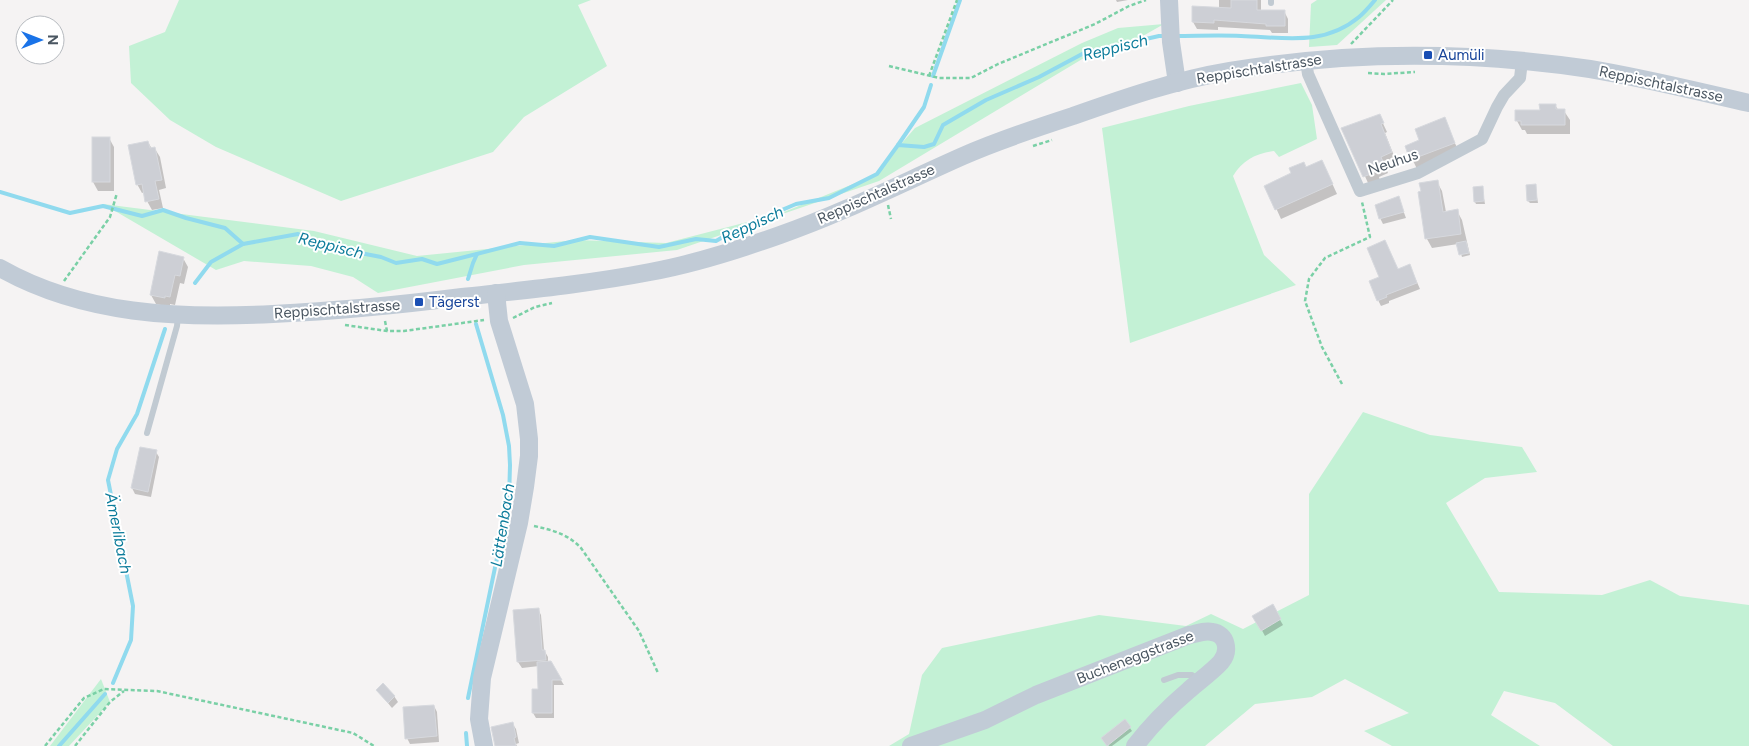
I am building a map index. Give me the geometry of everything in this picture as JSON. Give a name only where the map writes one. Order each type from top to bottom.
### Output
[{"type":"main road","points":[[1170,0],[1171,42],[1176,83]]},
{"type":"main road","name":"Reppischtalstrasse","points":[[0,268],[56,293],[118,309],[178,315],[254,315],[343,310],[600,281],[719,256],[783,234],[968,154],[1131,96],[1228,71],[1341,57],[1428,55],[1522,61],[1650,80],[1749,104]]},
{"type":"main road","points":[[484,746],[479,719],[482,678],[519,523],[527,475],[529,439],[521,388],[499,321],[496,293]]},
{"type":"main road","name":"Bucheneggstrasse","points":[[911,746],[985,720],[1036,695],[1189,635],[1204,632],[1219,634],[1226,644],[1225,656],[1220,663],[1146,732],[1135,746]]},
{"type":"street","name":"Neuhus","points":[[1306,61],[1308,74],[1360,191],[1418,173],[1482,139],[1504,95],[1520,78],[1522,61]]},
{"type":"lane","points":[[147,433],[177,326],[178,315]]},
{"type":"lane","points":[[1164,680],[1178,675],[1192,675],[1199,681]]},
{"type":"path","points":[[929,76],[957,0]]},
{"type":"path","points":[[889,66],[939,78],[971,78],[998,64],[1095,24],[1129,6],[1146,0]]},
{"type":"path","points":[[1341,57],[1354,38],[1393,0]]},
{"type":"path","points":[[1363,72],[1384,74],[1423,72]]},
{"type":"path","points":[[1031,147],[1057,138]]},
{"type":"path","points":[[1342,384],[1322,347],[1305,301],[1309,279],[1325,258],[1370,237],[1360,191]]},
{"type":"path","points":[[56,293],[110,217],[117,193]]},
{"type":"path","points":[[880,208],[888,205]]},
{"type":"path","points":[[499,321],[506,321],[535,308],[552,303]]},
{"type":"path","points":[[385,321],[387,331]]},
{"type":"path","points":[[519,523],[560,533],[575,542],[638,631],[658,673]]},
{"type":"path","points":[[45,746],[84,698],[104,689],[157,691],[353,733],[374,746]]},
{"type":"path","points":[[75,746],[110,702],[125,690]]},
{"type":"green space","points":[[179,0],[591,0],[578,5],[607,66],[524,117],[493,152],[341,201],[216,147],[170,120],[131,83],[129,46],[165,32]]},
{"type":"green space","points":[[1317,0],[1386,0],[1337,45],[1309,47],[1311,4]]},
{"type":"green space","points":[[1164,24],[1127,45],[1084,58],[879,181],[677,250],[524,265],[378,293],[353,277],[311,266],[244,261],[216,270],[103,204],[314,231],[417,256],[576,240],[666,243],[779,214],[873,176],[915,128],[1082,43],[1118,28]]},
{"type":"green space","points":[[1301,83],[1312,105],[1317,139],[1279,157],[1274,151],[1255,156],[1245,162],[1233,176],[1264,255],[1296,285],[1130,343],[1102,128],[1189,106]]},
{"type":"green space","points":[[1363,412],[1430,435],[1522,447],[1537,472],[1485,478],[1446,503],[1499,592],[1602,595],[1650,580],[1680,596],[1749,605],[1749,746],[1613,746],[1555,703],[1504,691],[1491,715],[1540,746],[1392,746],[1364,731],[1409,713],[1345,679],[1312,697],[1255,704],[1205,746],[889,746],[909,734],[922,675],[942,648],[1099,615],[1186,626],[1211,614],[1243,629],[1309,595],[1309,494]]},
{"type":"green space","points":[[101,679],[110,702],[69,746],[50,746]]},
{"type":"building","points":[[1231,0],[1257,0],[1257,10],[1285,10],[1285,26],[1266,26],[1266,24],[1214,20],[1214,23],[1192,22],[1192,6],[1231,8]]},
{"type":"building","points":[[1539,104],[1556,104],[1556,109],[1565,109],[1565,125],[1521,125],[1521,121],[1515,121],[1515,110],[1540,110]]},
{"type":"building","points":[[1380,114],[1384,123],[1381,124],[1392,152],[1381,157],[1384,164],[1375,168],[1376,172],[1363,177],[1341,128]]},
{"type":"building","points":[[1445,117],[1455,143],[1410,160],[1405,146],[1419,140],[1415,129]]},
{"type":"building","points":[[92,137],[110,137],[110,182],[92,182]]},
{"type":"building","points":[[148,141],[150,148],[155,147],[162,180],[155,181],[159,199],[145,202],[142,184],[136,185],[128,145]]},
{"type":"building","points":[[1322,160],[1333,184],[1275,210],[1264,186],[1291,173],[1289,168],[1304,162],[1306,167]]},
{"type":"building","points":[[1438,180],[1443,212],[1458,209],[1461,234],[1425,239],[1418,192],[1421,191],[1419,183]]},
{"type":"building","points":[[1536,184],[1537,200],[1527,201],[1526,185]]},
{"type":"building","points":[[1483,186],[1484,201],[1474,202],[1473,187]]},
{"type":"building","points":[[1399,196],[1404,212],[1379,219],[1375,205]]},
{"type":"building","points":[[1385,240],[1398,269],[1410,264],[1417,283],[1386,295],[1387,297],[1377,301],[1369,281],[1379,277],[1367,248]]},
{"type":"building","points":[[1466,241],[1469,253],[1459,255],[1456,243]]},
{"type":"building","points":[[159,251],[184,257],[180,276],[175,275],[170,297],[165,296],[165,298],[150,295]]},
{"type":"building","points":[[140,447],[157,450],[148,492],[131,488]]},
{"type":"building","points":[[1273,604],[1281,619],[1261,631],[1252,616]]},
{"type":"building","points":[[539,608],[542,650],[545,650],[546,660],[517,662],[513,610]]},
{"type":"building","points":[[551,661],[562,680],[552,680],[552,713],[532,713],[532,689],[538,689],[537,662]]},
{"type":"building","points":[[383,683],[395,696],[388,703],[376,690]]},
{"type":"building","points":[[434,705],[437,736],[405,739],[403,707]]},
{"type":"building","points":[[1125,719],[1131,727],[1107,746],[1101,738]]},
{"type":"building","points":[[513,722],[516,746],[495,746],[491,727]]},
{"type":"waterway","points":[[933,76],[960,0]]},
{"type":"waterway","name":"Reppisch","points":[[1175,36],[1287,38],[1317,36],[1331,33],[1345,26],[1361,15],[1375,0]]},
{"type":"waterway","name":"Reppisch","points":[[0,192],[70,213],[103,206],[142,216],[163,210],[225,228],[243,244],[298,234],[329,247],[381,257],[396,263],[422,259],[437,264],[520,243],[554,246],[590,237],[659,247],[696,239],[716,241],[735,230],[796,204],[829,198],[877,174],[898,145],[924,147],[934,144],[943,125],[986,100],[1039,77],[1084,53],[1166,36]]},
{"type":"waterway","points":[[898,145],[924,107],[931,85]]},
{"type":"waterway","name":"Ämerlibach","points":[[195,283],[211,262],[243,244]]},
{"type":"waterway","name":"Lättenbach","points":[[468,279],[477,254]]},
{"type":"waterway","name":"Lättenbach","points":[[468,698],[509,500],[510,465],[509,446],[503,415],[476,324]]},
{"type":"waterway","name":"Ämerlibach","points":[[113,683],[131,640],[133,606],[108,480],[117,449],[137,414],[165,329]]},
{"type":"waterway","name":"Ämerlibach","points":[[59,746],[105,694]]},
{"type":"waterway","name":"Lättenbach","points":[[466,733],[467,746]]},
{"type":"place","name":"Aumüli","points":[[1428,55]]},
{"type":"place","name":"Tägerst","points":[[419,302]]}]
